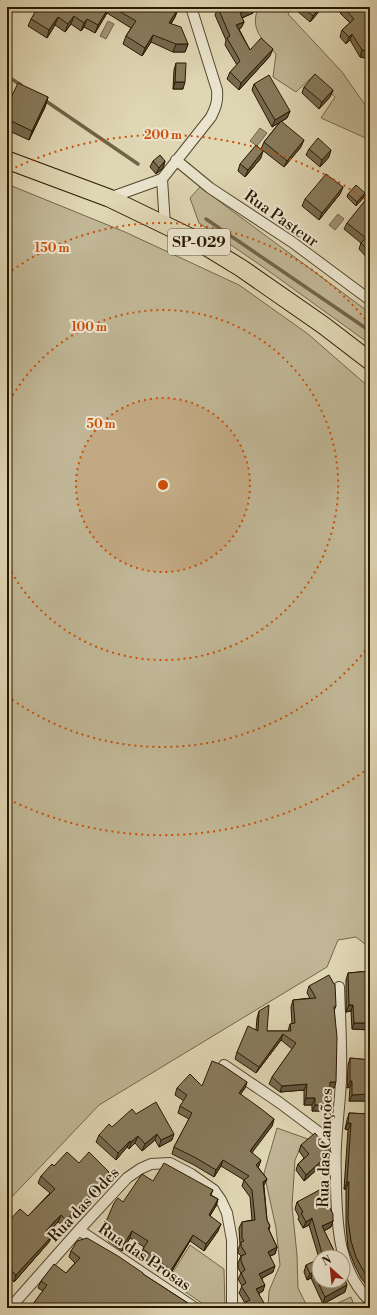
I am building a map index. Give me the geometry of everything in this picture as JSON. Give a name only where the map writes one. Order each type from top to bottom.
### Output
[{"type":"highway","name":"SP-029","points":[[7,160],[109,198],[192,238],[241,268],[323,325],[370,361]]},
{"type":"street","points":[[109,198],[162,179],[211,117],[216,108],[218,100],[217,90],[191,7]]},
{"type":"street","name":"Rua Pasteur","points":[[176,160],[210,188],[292,242],[370,300]]},
{"type":"street","points":[[162,179],[165,225]]},
{"type":"street","name":"Rua das Canções","points":[[339,986],[341,1083],[336,1145],[337,1214],[342,1252],[352,1276],[370,1301]]},
{"type":"street","points":[[224,1066],[280,1104],[336,1145]]},
{"type":"street","name":"Rua das Odes","points":[[10,1308],[127,1178],[140,1169],[151,1164],[170,1163],[191,1174],[214,1190],[227,1212],[232,1240],[232,1308]]},
{"type":"street","name":"Rua das Prosas","points":[[79,1230],[195,1308]]},
{"type":"shaded area","points":[[256,7],[292,7],[288,14],[342,72],[370,112],[370,140],[321,118],[335,97],[314,75],[296,92],[273,77],[276,54],[259,35],[256,24]]},
{"type":"shaded area","points":[[108,21],[114,24],[106,39],[100,36]]},
{"type":"shaded area","points":[[260,128],[267,133],[257,146],[250,141]]},
{"type":"shaded area","points":[[7,184],[125,232],[239,285],[308,334],[370,388],[370,948],[356,937],[338,940],[327,967],[99,1105],[7,1202]]},
{"type":"shaded area","points":[[200,187],[370,313],[370,344],[199,223],[190,198]]},
{"type":"shaded area","points":[[338,214],[344,219],[335,230],[329,225]]},
{"type":"shaded area","points":[[277,1128],[308,1139],[299,1151],[295,1160],[292,1206],[297,1255],[298,1288],[308,1308],[268,1308],[269,1291],[280,1265],[276,1228],[264,1173]]},
{"type":"shaded area","points":[[190,1245],[224,1269],[225,1308],[209,1308],[168,1280]]},
{"type":"shaded area","points":[[351,1297],[355,1308],[327,1308]]},
{"type":"building","points":[[38,7],[60,7],[65,10],[67,7],[109,7],[98,25],[87,19],[84,23],[74,16],[68,24],[58,17],[49,30],[31,19]]},
{"type":"building","points":[[112,7],[174,7],[178,9],[169,23],[181,27],[188,44],[176,44],[153,35],[145,48],[126,36],[136,21]]},
{"type":"building","points":[[253,7],[240,13],[244,22],[236,25],[250,50],[261,38],[273,49],[241,83],[230,72],[240,61],[227,38],[230,36],[218,8]]},
{"type":"building","points":[[302,7],[320,7],[313,16]]},
{"type":"building","points":[[343,7],[370,7],[370,18],[367,20],[370,23],[370,50],[362,50],[352,34],[349,37],[342,30],[354,19]]},
{"type":"building","points":[[176,63],[186,63],[185,82],[175,82]]},
{"type":"building","points":[[315,74],[333,90],[322,102],[304,87]]},
{"type":"building","points":[[269,75],[290,111],[275,120],[254,84]]},
{"type":"building","points":[[18,83],[48,97],[32,131],[7,119],[7,106]]},
{"type":"building","points":[[281,121],[304,140],[287,161],[264,142]]},
{"type":"building","points":[[318,138],[331,150],[322,160],[309,149]]},
{"type":"building","points":[[256,145],[263,151],[248,170],[240,164]]},
{"type":"building","points":[[160,155],[165,161],[159,168],[153,161]]},
{"type":"building","points":[[326,174],[343,187],[322,213],[305,199]]},
{"type":"building","points":[[356,185],[365,193],[357,202],[348,194]]},
{"type":"building","points":[[367,198],[370,201],[370,252],[361,243],[366,238],[347,223]]},
{"type":"building","points":[[370,971],[370,1023],[354,1023],[353,1005],[349,1005],[348,973]]},
{"type":"building","points":[[329,975],[335,984],[336,1006],[334,1007],[337,1037],[336,1082],[330,1082],[329,1105],[315,1105],[315,1098],[306,1098],[307,1084],[282,1086],[272,1077],[296,1043],[283,1034],[259,1067],[237,1052],[248,1026],[258,1031],[259,1011],[269,1005],[267,1031],[291,1031],[290,1024],[295,1023],[293,1000],[316,998],[309,986]]},
{"type":"building","points":[[350,1058],[370,1060],[370,1094],[352,1095],[352,1081],[350,1081]]},
{"type":"building","points":[[212,1061],[222,1065],[247,1082],[239,1093],[274,1119],[250,1151],[261,1160],[256,1165],[267,1179],[263,1182],[267,1220],[270,1226],[268,1228],[277,1247],[268,1252],[275,1266],[259,1274],[265,1285],[256,1289],[264,1303],[254,1308],[239,1308],[238,1306],[250,1300],[241,1286],[246,1283],[241,1273],[245,1270],[241,1261],[241,1256],[246,1254],[241,1246],[241,1242],[244,1241],[242,1238],[242,1222],[255,1220],[252,1190],[244,1180],[249,1176],[223,1160],[216,1170],[174,1147],[192,1113],[180,1106],[187,1095],[177,1088],[190,1074],[202,1086]]},
{"type":"building","points":[[156,1102],[174,1134],[161,1140],[157,1134],[145,1144],[138,1136],[131,1142],[130,1141],[118,1153],[99,1135],[109,1124],[112,1127],[132,1109],[136,1114]]},
{"type":"building","points":[[349,1113],[370,1114],[370,1280],[356,1257],[351,1241],[348,1219],[349,1182],[347,1182],[351,1123],[348,1123]]},
{"type":"building","points":[[315,1133],[331,1152],[306,1175],[298,1164],[309,1154],[301,1145]]},
{"type":"building","points":[[67,1152],[79,1163],[89,1152],[109,1172],[78,1209],[66,1220],[61,1215],[54,1222],[46,1231],[52,1236],[16,1275],[7,1267],[7,1223],[20,1209],[28,1216],[55,1189],[41,1176],[52,1164],[54,1166]]},
{"type":"building","points":[[164,1163],[213,1190],[210,1195],[218,1199],[209,1215],[221,1224],[206,1244],[193,1235],[171,1270],[143,1249],[148,1241],[132,1231],[124,1244],[110,1235],[105,1224],[114,1203],[118,1198],[123,1202],[142,1174],[153,1181]]},
{"type":"building","points":[[325,1187],[330,1197],[325,1199],[333,1214],[333,1221],[322,1226],[333,1249],[321,1249],[312,1218],[306,1222],[301,1213],[303,1212],[297,1202]]},
{"type":"building","points":[[87,1238],[118,1256],[143,1274],[194,1307],[198,1308],[39,1308],[33,1304],[47,1285],[41,1281],[54,1264],[66,1273],[80,1258],[71,1251],[77,1241]]},
{"type":"building","points":[[311,1263],[310,1274],[306,1265]]},
{"type":"building","points":[[321,1289],[340,1289],[325,1297]]},
{"type":"building","points":[[364,1302],[370,1307],[370,1308],[360,1308]]},
{"type":"waterway","points":[[7,76],[21,85]]},
{"type":"waterway","points":[[43,99],[138,164]]},
{"type":"waterway","points":[[206,219],[370,331]]}]
